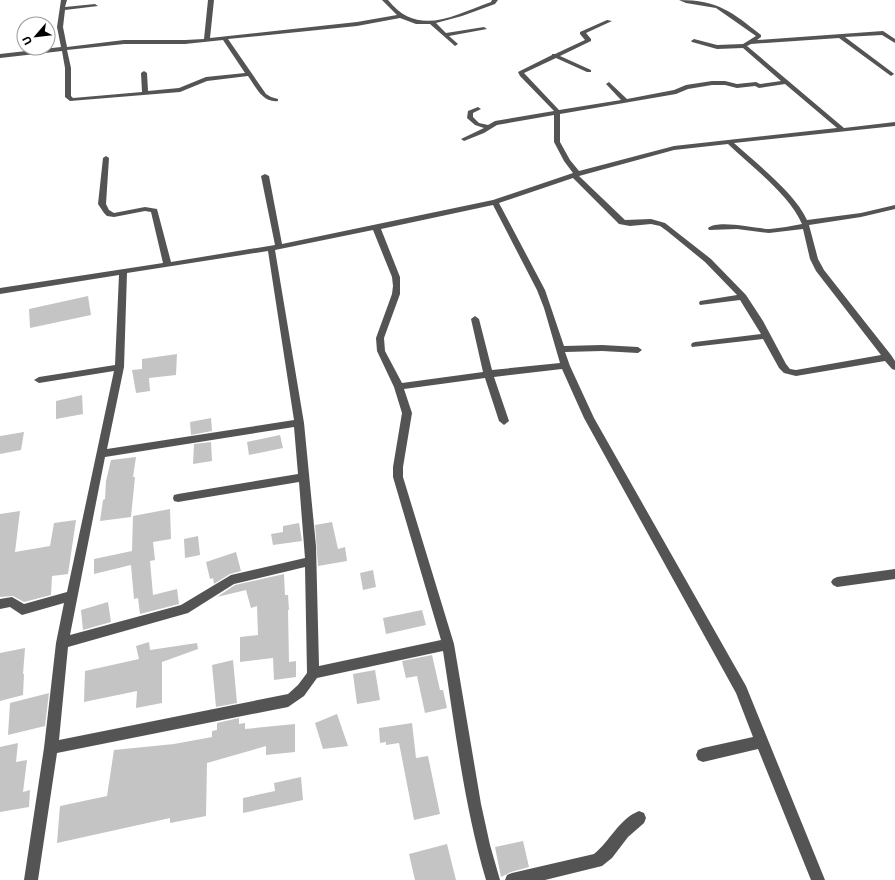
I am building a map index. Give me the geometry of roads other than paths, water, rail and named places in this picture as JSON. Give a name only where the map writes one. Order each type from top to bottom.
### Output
[{"type":"street","points":[[64,0],[60,27],[68,68],[68,92],[70,99],[182,89],[206,79],[249,74]]},
{"type":"street","points":[[207,40],[211,0]]},
{"type":"street","points":[[385,0],[393,10],[401,16],[413,22],[424,23],[493,3],[495,0]]},
{"type":"street","points":[[682,0],[690,3],[718,7],[759,36],[747,44]]},
{"type":"street","points":[[62,9],[95,6]]},
{"type":"street","points":[[0,56],[124,42],[185,42],[207,40],[357,24],[401,16]]},
{"type":"street","points":[[609,21],[582,33],[589,40],[554,55],[521,72],[522,75],[557,111],[557,142],[576,175],[622,222],[626,224],[654,222],[665,226],[717,268],[743,297],[760,323],[782,366],[787,371],[796,373],[888,356]]},
{"type":"street","points":[[431,22],[455,44]]},
{"type":"street","points":[[445,35],[484,29]]},
{"type":"street","points":[[694,42],[717,47],[895,32]]},
{"type":"street","points":[[883,33],[895,41]]},
{"type":"street","points":[[840,36],[891,74]]},
{"type":"street","points":[[224,38],[266,97],[276,100]]},
{"type":"street","points":[[747,44],[786,82],[843,130]]},
{"type":"street","points":[[554,55],[589,71]]},
{"type":"street","points":[[144,73],[144,93]]},
{"type":"street","points":[[464,139],[482,132],[495,123],[557,111],[676,92],[686,87],[712,83],[725,83],[736,86],[756,84],[759,86],[786,82]]},
{"type":"street","points":[[609,84],[625,100]]},
{"type":"street","points":[[478,109],[470,112],[470,118],[477,124],[488,127]]},
{"type":"street","points":[[0,291],[275,247],[495,202],[576,175],[668,149],[728,141],[895,124]]},
{"type":"street","points":[[728,141],[788,197],[800,212],[806,225],[814,259],[820,271],[888,356],[895,367]]},
{"type":"street","points":[[106,158],[102,204],[107,212],[116,215],[145,209],[154,211],[168,265]]},
{"type":"street","points":[[51,748],[288,701],[308,685],[314,673],[310,561],[299,423],[265,176]]},
{"type":"street","points":[[495,202],[541,290],[548,308],[565,366],[589,418],[741,690],[818,880]]},
{"type":"street","points":[[712,228],[737,227],[769,232],[861,215],[895,207]]},
{"type":"street","points":[[376,227],[396,277],[397,286],[396,294],[380,338],[381,352],[399,387],[407,412],[398,467],[398,477],[448,644],[474,804],[483,845],[493,880]]},
{"type":"street","points":[[31,880],[51,748],[62,643],[119,367],[123,272]]},
{"type":"street","points":[[703,303],[743,297]]},
{"type":"street","points":[[475,319],[488,374],[504,420]]},
{"type":"street","points":[[695,345],[766,336]]},
{"type":"street","points":[[560,349],[608,348],[638,350]]},
{"type":"street","points":[[399,387],[488,374],[565,366]]},
{"type":"street","points":[[39,380],[119,367]]},
{"type":"street","points":[[101,454],[299,423]]},
{"type":"street","points":[[178,498],[303,477]]},
{"type":"street","points":[[62,643],[184,609],[231,580],[310,561]]},
{"type":"street","points":[[836,582],[895,574]]},
{"type":"street","points":[[0,604],[12,602],[22,610],[72,596]]},
{"type":"street","points":[[314,673],[448,644]]},
{"type":"street","points":[[703,755],[762,742]]},
{"type":"street","points":[[512,880],[597,861],[607,853],[623,832],[639,818]]}]
